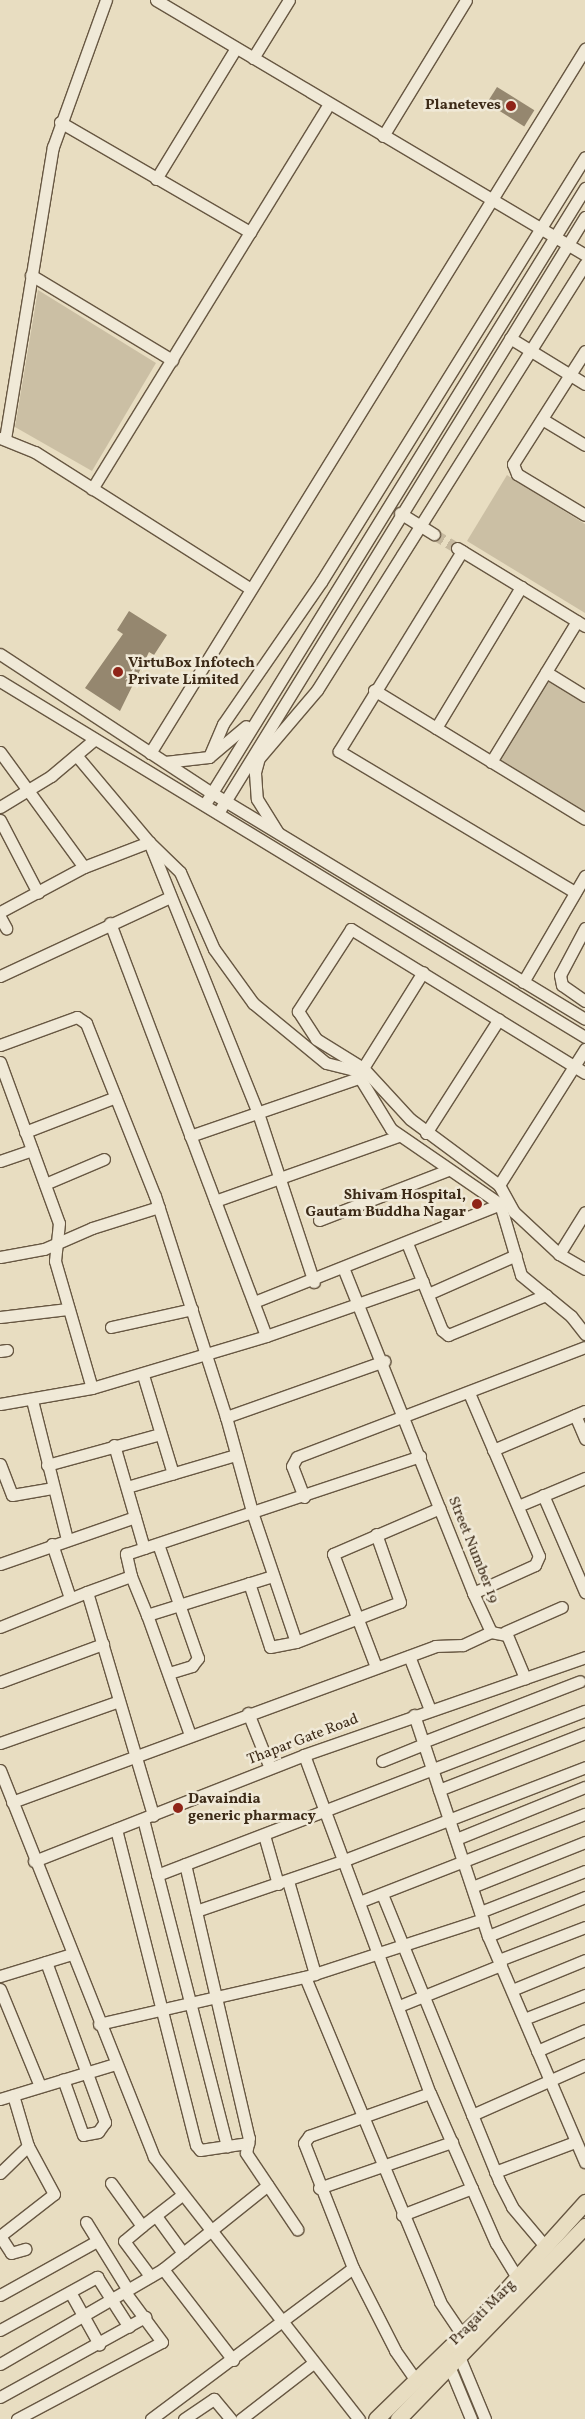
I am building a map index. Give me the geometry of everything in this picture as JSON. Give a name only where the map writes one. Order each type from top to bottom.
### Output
[{"type":"main road","name":"Pragati Marg","points":[[376,2419],[518,2279],[585,2202]]},
{"type":"main road","name":"Pragati Marg","points":[[398,2419],[585,2226]]},
{"type":"street","points":[[106,0],[60,122],[3,439],[92,489],[249,588]]},
{"type":"street","points":[[156,0],[585,255]]},
{"type":"street","points":[[253,58],[289,0]]},
{"type":"street","points":[[383,136],[466,0]]},
{"type":"street","points":[[156,179],[236,48]]},
{"type":"street","points":[[150,752],[249,588],[585,49]]},
{"type":"street","points":[[92,489],[329,104]]},
{"type":"street","points":[[60,122],[250,232]]},
{"type":"street","points":[[209,757],[223,724],[321,582],[585,157]]},
{"type":"street","points":[[205,804],[254,719],[585,188]]},
{"type":"street","points":[[218,813],[268,726],[585,217]]},
{"type":"street","points":[[260,757],[317,690],[529,349],[585,264]]},
{"type":"street","points":[[31,275],[172,360]]},
{"type":"street","points":[[510,338],[585,384]]},
{"type":"street","points":[[585,351],[542,418],[514,470],[585,515]]},
{"type":"street","points":[[542,418],[585,445]]},
{"type":"street","points":[[400,513],[434,534]]},
{"type":"street","points":[[491,762],[546,672],[581,624],[460,549],[339,744],[344,757],[575,892]]},
{"type":"street","points":[[436,728],[521,587]]},
{"type":"street","points":[[0,654],[212,793],[585,1019]]},
{"type":"street","points":[[546,672],[585,696]]},
{"type":"street","points":[[0,681],[585,1037]]},
{"type":"street","points":[[374,690],[585,819]]},
{"type":"street","points":[[165,762],[209,757],[254,719]]},
{"type":"street","points":[[268,726],[260,757],[257,800],[280,834]]},
{"type":"street","points":[[0,807],[27,792],[76,756],[95,739]]},
{"type":"street","points":[[0,752],[27,792],[84,867]]},
{"type":"street","points":[[76,756],[149,842],[180,872],[214,949],[252,1003],[326,1063],[348,1067],[361,1073],[375,1109],[399,1136],[500,1204],[521,1275],[546,1294],[585,1334]]},
{"type":"street","points":[[0,820],[38,893]]},
{"type":"street","points":[[0,912],[84,867],[149,842]]},
{"type":"street","points":[[149,842],[258,1114],[314,1282]]},
{"type":"street","points":[[523,982],[585,876]]},
{"type":"street","points":[[0,976],[170,897]]},
{"type":"street","points":[[0,917],[6,928]]},
{"type":"street","points":[[110,924],[266,1336]]},
{"type":"street","points":[[585,928],[560,975],[562,985],[585,1001]]},
{"type":"street","points":[[585,1073],[357,931],[343,935],[298,1011],[316,1039],[361,1073],[426,1133],[499,1185],[514,1212],[559,1254],[585,1269]]},
{"type":"street","points":[[190,1136],[258,1114],[361,1073],[423,972]]},
{"type":"street","points":[[536,1007],[544,994]]},
{"type":"street","points":[[0,1045],[82,1018],[116,1097],[159,1207],[226,1417],[253,1515],[296,1642]]},
{"type":"street","points":[[426,1133],[499,1019]]},
{"type":"street","points":[[499,1185],[573,1065],[585,1049]]},
{"type":"street","points":[[0,1062],[2,1074],[59,1223],[55,1261],[92,1388]]},
{"type":"street","points":[[25,1132],[116,1097]]},
{"type":"street","points":[[215,1201],[279,1180],[399,1136]]},
{"type":"street","points":[[0,1161],[32,1150]]},
{"type":"street","points":[[45,1184],[104,1160]]},
{"type":"street","points":[[318,1220],[448,1170]]},
{"type":"street","points":[[254,1302],[314,1282],[500,1204]]},
{"type":"street","points":[[0,1257],[57,1245],[92,1228],[159,1207]]},
{"type":"street","points":[[559,1254],[585,1212]]},
{"type":"street","points":[[407,1243],[442,1330],[448,1335],[546,1294]]},
{"type":"street","points":[[428,1294],[516,1256]]},
{"type":"street","name":"Street Number 19","points":[[344,1270],[406,1417],[473,1594],[492,1632]]},
{"type":"street","points":[[0,1404],[32,1400],[92,1388],[143,1375],[266,1336],[423,1281]]},
{"type":"street","points":[[0,1317],[68,1309]]},
{"type":"street","points":[[111,1327],[192,1309]]},
{"type":"street","points":[[304,1497],[292,1466],[297,1457],[469,1393],[585,1347]]},
{"type":"street","points":[[226,1417],[384,1362]]},
{"type":"street","points":[[143,1375],[173,1474]]},
{"type":"street","points":[[469,1393],[518,1506],[539,1562],[473,1594]]},
{"type":"street","points":[[32,1400],[67,1539]]},
{"type":"street","points":[[493,1450],[580,1413],[585,1439]]},
{"type":"street","points":[[47,1465],[114,1445],[160,1434]]},
{"type":"street","points":[[114,1445],[144,1548]]},
{"type":"street","points":[[127,1487],[236,1455]]},
{"type":"street","points":[[190,1735],[169,1673],[131,1576],[126,1554],[253,1515],[420,1456]]},
{"type":"street","points":[[0,1464],[12,1495],[53,1488]]},
{"type":"street","points":[[518,1506],[543,1495],[584,1482]]},
{"type":"street","points":[[543,1495],[585,1592]]},
{"type":"street","points":[[376,1667],[356,1621],[333,1554],[440,1508]]},
{"type":"street","points":[[0,1564],[52,1544],[136,1517]]},
{"type":"street","points":[[249,1583],[270,1647],[296,1642],[356,1621],[400,1602],[376,1534]]},
{"type":"street","points":[[52,1544],[70,1598]]},
{"type":"street","points":[[158,1544],[198,1658],[192,1666],[169,1673]]},
{"type":"street","points":[[0,1627],[70,1598],[131,1576]]},
{"type":"street","points":[[147,1615],[273,1576]]},
{"type":"street","points":[[87,1592],[135,1757],[148,1817],[157,1874],[227,2146]]},
{"type":"street","points":[[12,1802],[376,1667],[441,1644],[463,1644],[492,1632],[504,1632],[562,1607]]},
{"type":"street","points":[[504,1632],[525,1678]]},
{"type":"street","points":[[0,1682],[103,1644]]},
{"type":"street","points":[[409,1656],[430,1710]]},
{"type":"street","name":"Thapar Gate Road","points":[[34,1861],[304,1755],[414,1715],[585,1657]]},
{"type":"street","points":[[382,1761],[424,1743],[583,1685],[573,1662]]},
{"type":"street","points":[[0,1743],[119,1701]]},
{"type":"street","points":[[157,1874],[324,1813],[585,1711]]},
{"type":"street","points":[[248,1713],[270,1768]]},
{"type":"street","points":[[414,1715],[488,1936],[580,2146],[585,2162]]},
{"type":"street","points":[[439,1790],[585,1733]]},
{"type":"street","points":[[304,1755],[324,1813],[377,1955],[399,2006],[430,2093],[496,2243],[518,2279]]},
{"type":"street","points":[[196,1910],[283,1883],[585,1767]]},
{"type":"street","points":[[0,1770],[34,1861],[154,2157],[282,2321],[312,2364],[359,2419]]},
{"type":"street","points":[[456,1839],[585,1787]]},
{"type":"street","points":[[358,1902],[464,1863],[585,1814]]},
{"type":"street","points":[[116,1829],[160,2010],[196,2145],[200,2150],[248,2143]]},
{"type":"street","points":[[264,1835],[283,1883],[310,1976],[360,2117],[440,2302],[453,2343],[455,2362],[471,2419]]},
{"type":"street","points":[[472,1887],[585,1842]]},
{"type":"street","points":[[185,1864],[217,1995],[248,2143],[247,2157],[268,2185],[297,2230]]},
{"type":"street","points":[[99,2024],[217,1995],[310,1976],[377,1955],[402,1947],[585,1871]]},
{"type":"street","points":[[382,1894],[495,2172],[512,2207],[545,2246]]},
{"type":"street","points":[[488,1936],[585,1897]]},
{"type":"street","points":[[399,2006],[585,1927]]},
{"type":"street","points":[[0,1976],[72,1954]]},
{"type":"street","points":[[512,1990],[585,1960]]},
{"type":"street","points":[[46,1962],[105,2122],[93,2134],[81,2131],[64,2079]]},
{"type":"street","points":[[0,1989],[40,2086]]},
{"type":"street","points":[[524,2019],[585,1995]]},
{"type":"street","points":[[537,2051],[585,2030]]},
{"type":"street","points":[[0,2099],[115,2064]]},
{"type":"street","points":[[472,2115],[585,2065]]},
{"type":"street","points":[[416,2378],[395,2350],[353,2268],[319,2188],[305,2138],[430,2093]]},
{"type":"street","points":[[13,2095],[28,2146],[53,2196],[0,2236],[3,2249],[15,2254],[25,2249]]},
{"type":"street","points":[[319,2188],[452,2142]]},
{"type":"street","points":[[0,2173],[28,2146]]},
{"type":"street","points":[[495,2172],[580,2146]]},
{"type":"street","points":[[111,2183],[142,2226]]},
{"type":"street","points":[[0,2364],[84,2318],[163,2269],[212,2232],[268,2185]]},
{"type":"street","points":[[402,2215],[472,2188]]},
{"type":"street","points":[[150,2276],[124,2241],[182,2195]]},
{"type":"street","points":[[156,2216],[183,2253]]},
{"type":"street","points":[[17,2419],[160,2344],[162,2337],[126,2291],[86,2222]]},
{"type":"street","points":[[0,2295],[97,2242]]},
{"type":"street","points":[[151,2419],[233,2360],[353,2268]]},
{"type":"street","points":[[163,2269],[233,2360]]},
{"type":"street","points":[[0,2330],[97,2277],[129,2327]]},
{"type":"street","points":[[70,2292],[99,2344]]},
{"type":"street","points":[[0,2397],[145,2317]]},
{"type":"street","points":[[455,2362],[485,2419]]},
{"type":"street","points":[[241,2419],[312,2364]]},
{"type":"street","points":[[184,2419],[214,2398],[231,2419]]},
{"type":"shaded area","points":[[38,290],[156,363],[92,471],[15,427]]},
{"type":"shaded area","points":[[507,475],[585,524],[585,613],[467,541]]},
{"type":"shaded area","points":[[547,680],[585,703],[585,812],[499,759]]},
{"type":"building","name":"Planeteves","points":[[497,87],[534,110],[524,126],[487,103]]},
{"type":"building","name":"VirtuBox Infotech Private Limited","points":[[129,611],[167,635],[154,655],[149,652],[120,711],[85,688],[123,634],[117,630]]},
{"type":"tunnel","points":[[434,534],[457,548]]},
{"type":"place","name":"Planeteves","points":[[511,106]]},
{"type":"place","name":"VirtuBox Infotech Private Limited","points":[[118,672]]},
{"type":"place","name":"Shivam Hospital, Gautam Buddha Nagar","points":[[477,1204]]},
{"type":"place","name":"Davaindia generic pharmacy","points":[[178,1808]]}]
